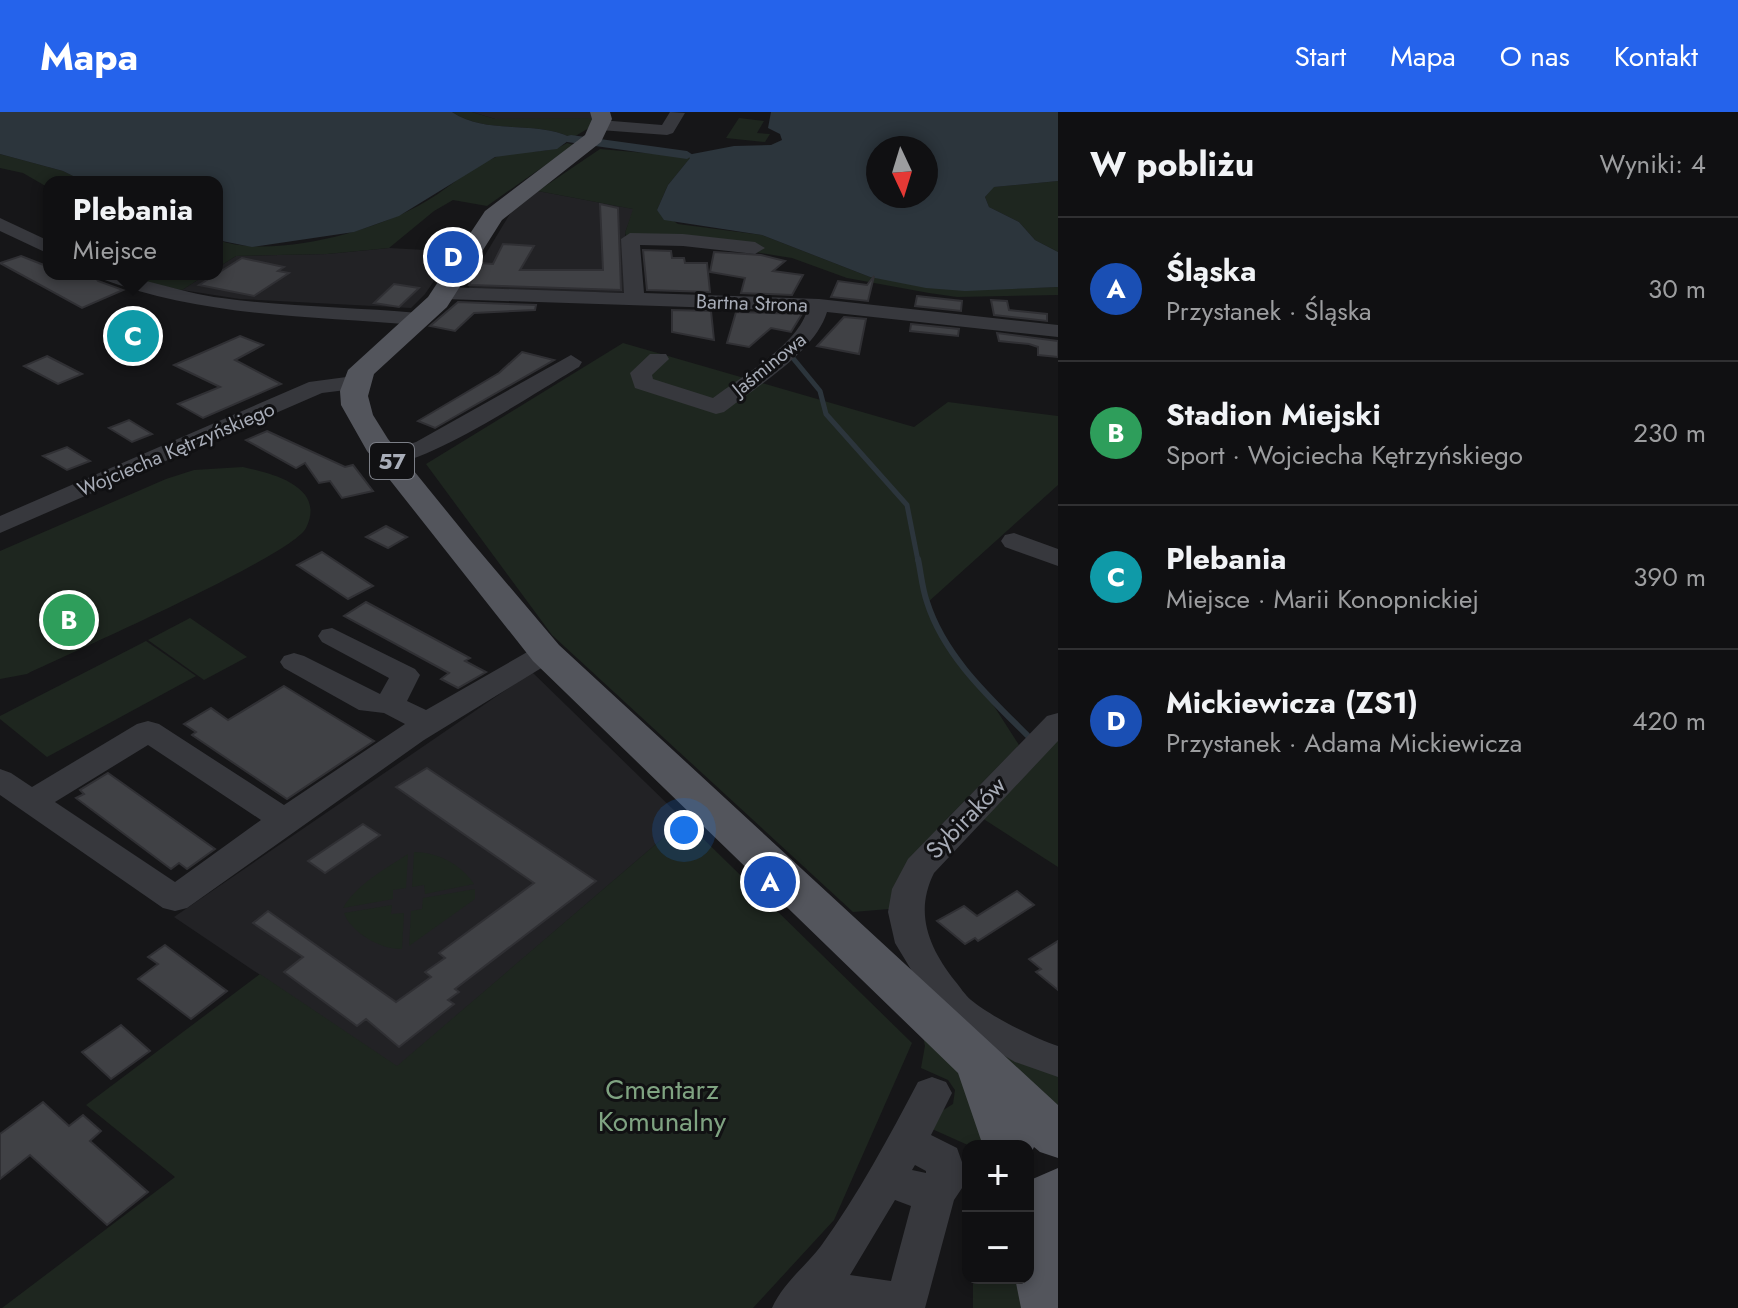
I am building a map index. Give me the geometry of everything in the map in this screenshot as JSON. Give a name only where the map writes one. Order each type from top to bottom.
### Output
[{"type":"main road","points":[[354,383],[362,370],[445,293],[493,216],[595,130]]},
{"type":"main road","name":"57","points":[[354,383],[355,404],[367,429],[492,593],[546,653],[947,1016],[978,1061],[1058,1137]]},
{"type":"main road","points":[[978,1061],[1007,1140]]},
{"type":"main road","points":[[1039,1203],[1049,1308]]},
{"type":"street","points":[[595,130],[667,130],[677,113]]},
{"type":"street","points":[[0,224],[43,245]]},
{"type":"street","points":[[634,298],[630,239],[683,240],[755,248]]},
{"type":"street","points":[[121,280],[146,290],[182,298],[333,311],[378,331],[409,327]]},
{"type":"street","name":"Bartna Strona","points":[[445,293],[819,305],[1058,331]]},
{"type":"street","name":"Jaśminowa","points":[[658,359],[641,373],[643,383],[716,407],[802,338],[812,328],[819,305]]},
{"type":"street","points":[[390,458],[424,447],[571,362]]},
{"type":"street","name":"Wojciecha Kętrzyńskiego","points":[[0,525],[322,385],[354,383]]},
{"type":"street","points":[[1014,541],[1058,558]]},
{"type":"street","points":[[332,636],[405,675],[390,704]]},
{"type":"street","points":[[0,780],[175,899],[284,820],[428,724],[546,653]]},
{"type":"street","points":[[294,662],[370,703],[390,704],[428,724]]},
{"type":"street","name":"Sybiraków","points":[[947,1016],[938,986],[910,939],[907,896],[920,867],[1058,723]]},
{"type":"street","points":[[31,802],[148,731],[284,820]]},
{"type":"street","points":[[947,1016],[1058,1062]]},
{"type":"street","points":[[806,1295],[836,1260],[907,1142],[932,1093]]},
{"type":"street","points":[[806,1295],[889,1303],[908,1298],[935,1192],[948,1178],[943,1160],[907,1142]]},
{"type":"street","points":[[885,1178],[925,1193],[935,1192]]},
{"type":"shaded area","points":[[0,112],[452,112],[481,124],[543,129],[572,138],[557,149],[495,157],[399,216],[354,232],[252,247],[223,241],[223,176],[73,176],[0,154]]},
{"type":"shaded area","points":[[472,112],[597,112],[602,119],[495,119]]},
{"type":"shaded area","points":[[771,112],[1058,112],[1058,181],[994,187],[985,197],[989,207],[1019,222],[1035,240],[1058,252],[1058,287],[965,291],[926,288],[870,277],[762,235],[664,220],[657,210],[668,185],[690,158],[687,155],[734,146],[771,145],[782,140],[780,134],[768,128]]},
{"type":"shaded area","points":[[538,191],[634,209],[625,233],[635,293],[469,290],[470,280],[514,207]]},
{"type":"shaded area","points":[[389,248],[444,251],[442,255],[451,256],[425,294],[411,308],[240,299],[182,290],[198,280],[223,280],[223,264],[236,256],[327,254]]},
{"type":"shaded area","points":[[532,672],[684,820],[397,1067],[174,917]]},
{"type":"green space","points":[[452,112],[472,112],[495,119],[592,118],[589,128],[572,138],[543,129],[481,124]]},
{"type":"green space","points":[[739,118],[764,121],[757,133],[770,134],[765,142],[726,138]]},
{"type":"green space","points":[[567,143],[574,145],[487,206],[453,200],[434,211],[389,248],[327,254],[236,256],[223,264],[223,241],[239,245],[292,245],[347,234],[418,206],[496,157]]},
{"type":"green space","points":[[600,149],[691,157],[668,185],[657,210],[678,224],[762,235],[870,277],[962,290],[1058,287],[1058,295],[957,297],[847,278],[792,258],[716,246],[630,243],[625,233],[633,209],[538,191]]},
{"type":"green space","points":[[0,154],[73,176],[43,176],[43,185],[23,173],[0,168]]},
{"type":"green space","points":[[1058,181],[1058,252],[1035,240],[1019,222],[989,207],[985,197],[993,187]]},
{"type":"green space","points":[[148,280],[198,280],[182,290],[144,282]]},
{"type":"green space","points":[[623,343],[914,427],[948,402],[1058,416],[1058,485],[927,603],[949,647],[992,703],[1019,745],[939,827],[889,909],[853,912],[552,635],[426,464]]},
{"type":"green space","points":[[243,467],[292,484],[309,502],[306,528],[292,541],[223,581],[130,626],[27,674],[0,679],[0,551],[166,479],[194,470]]},
{"type":"green space","points":[[190,618],[247,657],[204,680],[148,640]]},
{"type":"green space","points":[[146,641],[196,676],[47,757],[0,719],[0,716]]},
{"type":"green space","points":[[1058,737],[1058,867],[982,818]]},
{"type":"green space","name":"Cmentarz Komunalny","points":[[684,820],[912,1043],[834,1220],[753,1308],[2,1308],[175,1177],[86,1105],[260,974],[397,1066]]},
{"type":"green space","points":[[414,852],[448,860],[474,884],[425,894],[424,885],[412,887]]},
{"type":"green space","points":[[408,854],[406,888],[393,890],[393,899],[343,908],[363,885]]},
{"type":"green space","points":[[475,889],[475,899],[409,946],[411,911],[422,909],[423,898]]},
{"type":"green space","points":[[392,905],[391,914],[404,913],[402,949],[385,947],[368,939],[353,927],[344,913]]},
{"type":"green space","points":[[922,1031],[969,1069],[997,1140],[962,1140],[962,1142],[932,1129],[942,1111],[953,1104],[955,1090],[948,1080],[921,1068],[925,1046]]},
{"type":"green space","points":[[985,1045],[1058,1075],[1058,1112]]},
{"type":"green space","points":[[973,1284],[1029,1284],[1035,1308],[973,1308]]},
{"type":"building","points":[[600,204],[618,208],[621,290],[469,285],[480,263],[493,264],[503,244],[534,246],[520,270],[603,270]]},
{"type":"building","points":[[643,250],[671,251],[672,258],[684,258],[685,263],[707,263],[710,292],[647,290]]},
{"type":"building","points":[[714,252],[761,255],[785,261],[773,271],[803,275],[792,295],[741,293],[745,278],[710,272]]},
{"type":"building","points":[[21,256],[43,265],[43,280],[97,280],[123,290],[82,308],[0,263]]},
{"type":"building","points":[[242,258],[284,267],[278,271],[289,273],[254,296],[199,285],[207,280],[223,280],[223,270]]},
{"type":"building","points":[[874,276],[868,301],[831,297],[838,281],[867,285]]},
{"type":"building","points":[[394,284],[419,288],[399,307],[374,303]]},
{"type":"building","points":[[917,296],[962,301],[961,311],[915,306]]},
{"type":"building","points":[[991,300],[1007,301],[1009,310],[1047,314],[1047,321],[994,315]]},
{"type":"building","points":[[458,302],[536,305],[535,310],[474,313],[455,331],[430,326]]},
{"type":"building","points":[[672,310],[711,311],[714,340],[672,332]]},
{"type":"building","points":[[736,312],[802,314],[791,332],[771,328],[749,347],[727,343]]},
{"type":"building","points":[[844,317],[866,319],[859,354],[817,346]]},
{"type":"building","points":[[911,324],[959,329],[958,336],[910,331]]},
{"type":"building","points":[[132,325],[158,337],[136,347],[110,334]]},
{"type":"building","points":[[997,333],[1058,341],[1058,357],[1038,355],[1038,347],[1029,344],[999,341]]},
{"type":"building","points":[[240,336],[263,345],[235,360],[281,384],[203,418],[178,404],[220,387],[174,365]]},
{"type":"building","points":[[522,352],[554,360],[435,428],[418,421],[499,373]]},
{"type":"building","points":[[47,356],[82,374],[58,384],[24,366]]},
{"type":"building","points":[[129,420],[152,434],[132,442],[109,428]]},
{"type":"building","points":[[267,431],[345,467],[353,465],[373,491],[342,498],[330,481],[319,483],[305,463],[296,468],[246,440]]},
{"type":"building","points":[[67,447],[90,461],[67,470],[43,456]]},
{"type":"building","points":[[386,526],[407,537],[388,548],[366,537]]},
{"type":"building","points":[[322,552],[373,586],[348,599],[297,565]]},
{"type":"building","points":[[366,602],[470,658],[465,661],[486,672],[458,688],[441,679],[449,673],[344,616]]},
{"type":"building","points":[[284,686],[374,741],[287,799],[192,735],[196,732],[184,724],[211,708],[228,720]]},
{"type":"building","points":[[427,768],[596,881],[455,989],[459,992],[448,1000],[454,1004],[399,1047],[366,1019],[357,1026],[284,972],[303,957],[253,923],[268,911],[396,1002],[431,977],[425,972],[445,958],[439,953],[534,883],[396,787]]},
{"type":"building","points":[[108,773],[215,849],[187,869],[179,863],[171,869],[76,798],[84,794],[80,790]]},
{"type":"building","points":[[363,824],[380,835],[325,873],[308,861]]},
{"type":"building","points":[[1017,891],[1034,905],[978,941],[975,938],[965,944],[937,921],[964,906],[977,916]]},
{"type":"building","points":[[1058,941],[1058,990],[1036,972],[1041,969],[1029,959]]},
{"type":"building","points":[[165,945],[227,991],[191,1019],[138,979],[158,964],[148,957]]},
{"type":"building","points":[[121,1025],[150,1051],[111,1079],[82,1052]]},
{"type":"building","points":[[43,1102],[69,1126],[83,1115],[101,1131],[90,1141],[148,1192],[107,1225],[30,1155],[0,1179],[0,1134]]},
{"type":"waterway","points":[[571,139],[687,155]]},
{"type":"waterway","points":[[792,357],[820,391],[826,414],[907,505],[918,561]]},
{"type":"waterway","points":[[918,559],[927,602],[944,640],[969,675],[1028,736]]},
{"type":"place","name":"Mickiewicza (ZS1)","points":[[453,257]]},
{"type":"place","name":"Plebania","points":[[133,336]]},
{"type":"place","name":"Stadion Miejski","points":[[69,620]]},
{"type":"place","name":"Śląska","points":[[770,882]]}]
